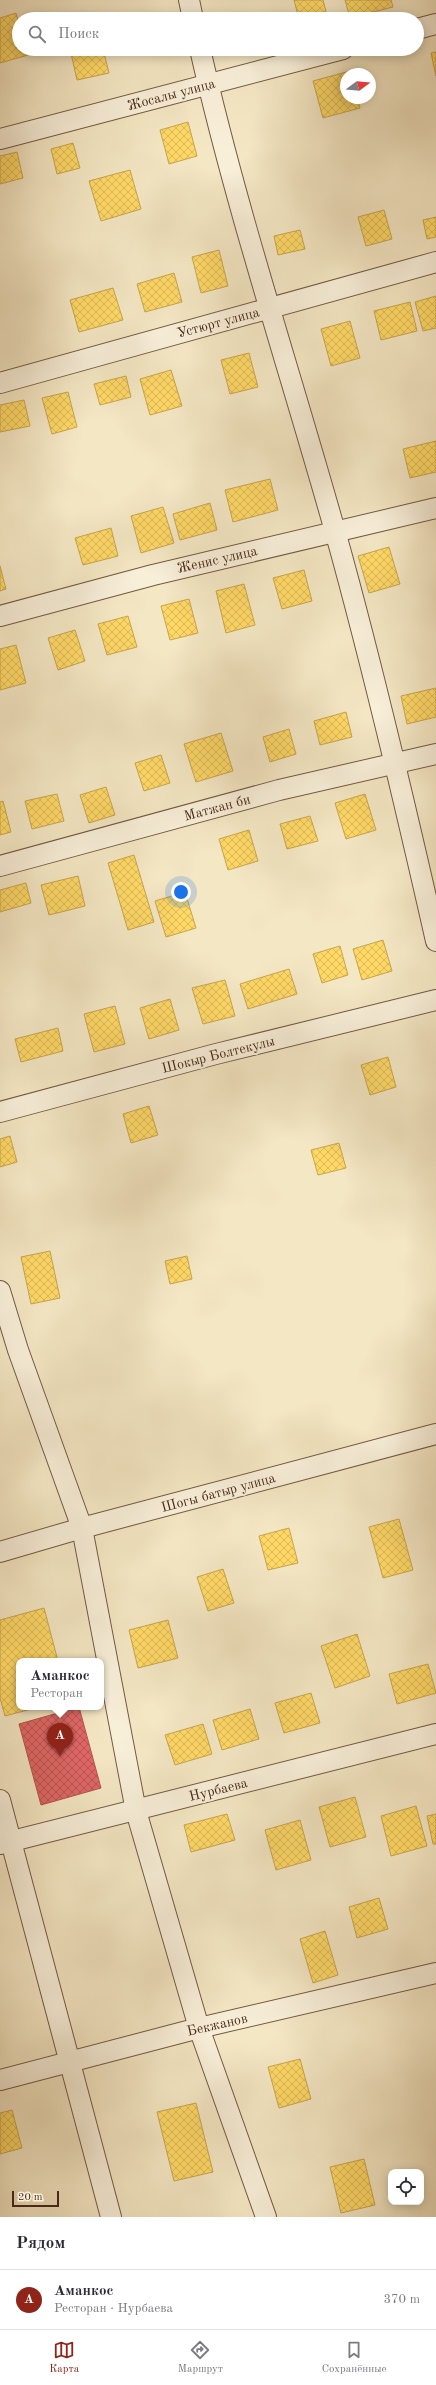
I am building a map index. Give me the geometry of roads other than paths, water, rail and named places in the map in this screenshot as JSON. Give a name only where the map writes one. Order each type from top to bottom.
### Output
[{"type":"street","points":[[189,0],[192,12]]},
{"type":"street","points":[[424,28],[436,24]]},
{"type":"street","points":[[202,56],[270,308],[335,532],[396,763],[436,941]]},
{"type":"street","name":"Жосалы улица","points":[[0,139],[316,56]]},
{"type":"street","name":"Устюрт улица","points":[[0,383],[436,262]]},
{"type":"street","name":"Женис улица","points":[[0,616],[152,575],[436,508]]},
{"type":"street","name":"Матжан би","points":[[0,866],[279,790],[436,754]]},
{"type":"street","name":"Шокыр Болтекулы","points":[[0,1112],[216,1054],[436,1000]]},
{"type":"street","points":[[0,1291],[18,1350],[82,1528],[136,1810],[199,2028],[266,2217]]},
{"type":"street","name":"Шогы батыр улица","points":[[0,1552],[82,1528],[436,1434]]},
{"type":"street","name":"Нурбаева","points":[[5,1842],[436,1734]]},
{"type":"street","points":[[0,1800],[5,1842],[69,2061],[111,2217]]},
{"type":"street","name":"Бекжанов","points":[[0,2080],[199,2028],[436,1973]]},
{"type":"place","name":"Аманкос","points":[[60,1756]]}]
